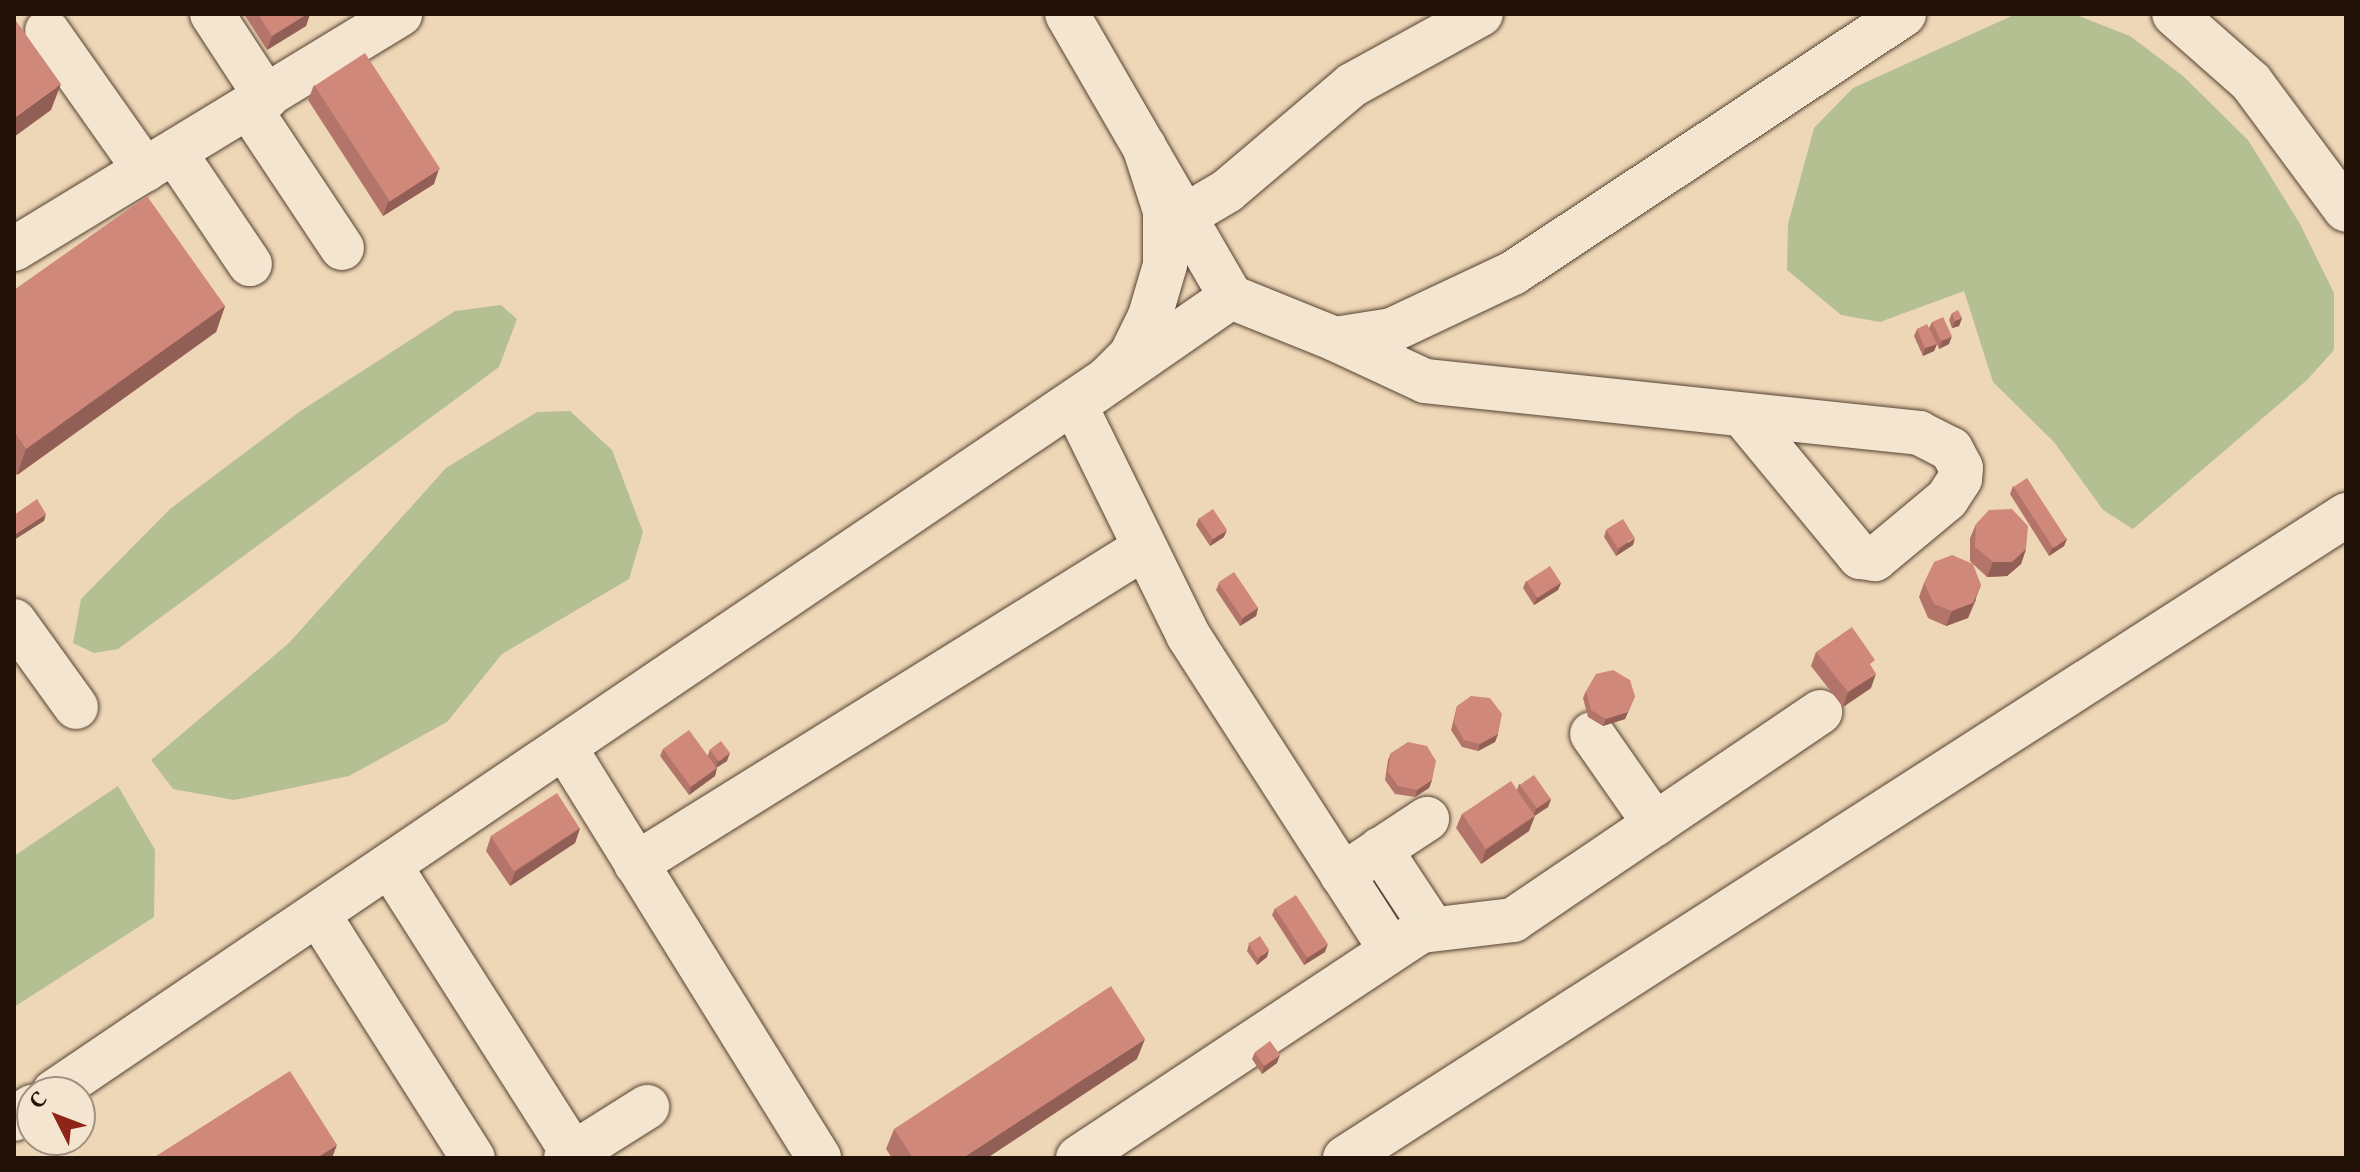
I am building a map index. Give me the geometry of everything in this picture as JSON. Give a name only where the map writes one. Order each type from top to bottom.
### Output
[{"type":"street","points":[[212,14],[258,103],[342,248]]},
{"type":"street","points":[[14,249],[400,14]]},
{"type":"street","points":[[1075,405],[1131,355],[1160,287],[1175,221],[1227,191],[1352,85],[1481,14]]},
{"type":"street","points":[[1335,339],[1392,330],[1513,273],[1904,14]]},
{"type":"street","points":[[2174,14],[2251,82],[2346,210]]},
{"type":"street","points":[[1070,15],[1144,146],[1175,221],[1231,297],[1335,339],[1425,381],[1744,417],[1919,433],[1951,449],[1961,468],[1960,479],[1947,499],[1875,559],[1860,557],[1744,417]]},
{"type":"street","points":[[47,31],[250,264]]},
{"type":"street","points":[[78,1076],[1231,297]]},
{"type":"street","points":[[1075,405],[1188,635],[1390,948]]},
{"type":"street","points":[[1345,1158],[2346,515]]},
{"type":"street","points":[[636,864],[1144,548]]},
{"type":"street","points":[[14,621],[76,707]]},
{"type":"street","points":[[1078,1158],[1390,948],[1432,928],[1477,928],[1513,920],[1820,712]]},
{"type":"street","points":[[1592,734],[1655,824]]},
{"type":"street","points":[[565,748],[819,1158]]},
{"type":"street","points":[[1342,875],[1427,819]]},
{"type":"street","points":[[1380,849],[1432,928]]},
{"type":"street","points":[[390,866],[570,1156],[647,1107]]},
{"type":"street","points":[[318,914],[473,1158]]},
{"type":"green space","points":[[2016,14],[2079,16],[2130,36],[2183,76],[2248,140],[2300,224],[2334,293],[2334,350],[2306,381],[2133,529],[2103,510],[2054,442],[1993,382],[1964,291],[1880,322],[1841,315],[1787,270],[1788,224],[1814,128],[1853,88]]},
{"type":"green space","points":[[501,305],[517,319],[499,367],[118,649],[94,653],[73,643],[81,599],[170,509],[299,412],[455,311]]},
{"type":"green space","points":[[570,411],[612,450],[643,532],[629,579],[502,654],[447,722],[349,776],[234,800],[173,789],[151,760],[289,643],[446,468],[537,412]]},
{"type":"green space","points":[[118,786],[155,850],[154,917],[14,1007],[14,856]]},
{"type":"building","points":[[258,14],[307,14],[272,36]]},
{"type":"building","points":[[14,18],[61,84],[14,118]]},
{"type":"building","points":[[365,53],[440,169],[390,201],[315,86]]},
{"type":"building","points":[[147,196],[225,306],[26,449],[14,431],[14,290]]},
{"type":"building","points":[[1958,310],[1962,318],[1955,321],[1952,313]]},
{"type":"building","points":[[1943,317],[1952,336],[1941,341],[1932,322]]},
{"type":"building","points":[[1927,324],[1937,344],[1925,348],[1917,329]]},
{"type":"building","points":[[2027,478],[2067,539],[2053,548],[2014,487]]},
{"type":"building","points":[[37,499],[46,514],[14,535],[14,515]]},
{"type":"building","points":[[1213,509],[1227,530],[1213,539],[1199,519]]},
{"type":"building","points":[[2012,509],[2028,526],[2026,549],[2012,562],[1993,562],[1975,547],[1976,524],[1989,510]]},
{"type":"building","points":[[1623,519],[1635,538],[1618,548],[1606,530]]},
{"type":"building","points":[[1952,555],[1973,564],[1981,585],[1973,603],[1952,611],[1934,604],[1924,583],[1934,562]]},
{"type":"building","points":[[1550,566],[1561,583],[1537,598],[1527,581]]},
{"type":"building","points":[[1234,572],[1258,608],[1242,618],[1218,583]]},
{"type":"building","points":[[1852,627],[1875,660],[1870,664],[1876,674],[1848,692],[1816,652]]},
{"type":"building","points":[[1613,670],[1630,680],[1635,696],[1628,712],[1606,719],[1591,710],[1586,691],[1596,674]]},
{"type":"building","points":[[1471,696],[1490,698],[1502,714],[1498,734],[1480,744],[1464,740],[1454,722],[1457,706]]},
{"type":"building","points":[[689,730],[717,768],[691,787],[663,749]]},
{"type":"building","points":[[721,741],[730,753],[719,761],[710,749]]},
{"type":"building","points":[[1408,742],[1427,746],[1436,761],[1432,780],[1417,790],[1398,786],[1388,772],[1391,753]]},
{"type":"building","points":[[1534,775],[1551,799],[1537,809],[1520,785]]},
{"type":"building","points":[[1511,781],[1534,816],[1486,849],[1462,814]]},
{"type":"building","points":[[557,793],[580,828],[514,871],[491,836]]},
{"type":"building","points":[[1296,895],[1328,944],[1307,958],[1275,909]]},
{"type":"building","points":[[1260,936],[1269,950],[1258,958],[1248,944]]},
{"type":"building","points":[[1111,986],[1145,1039],[963,1158],[913,1158],[894,1129]]},
{"type":"building","points":[[1270,1041],[1280,1055],[1265,1066],[1255,1052]]},
{"type":"building","points":[[290,1071],[337,1145],[316,1158],[153,1158]]}]
